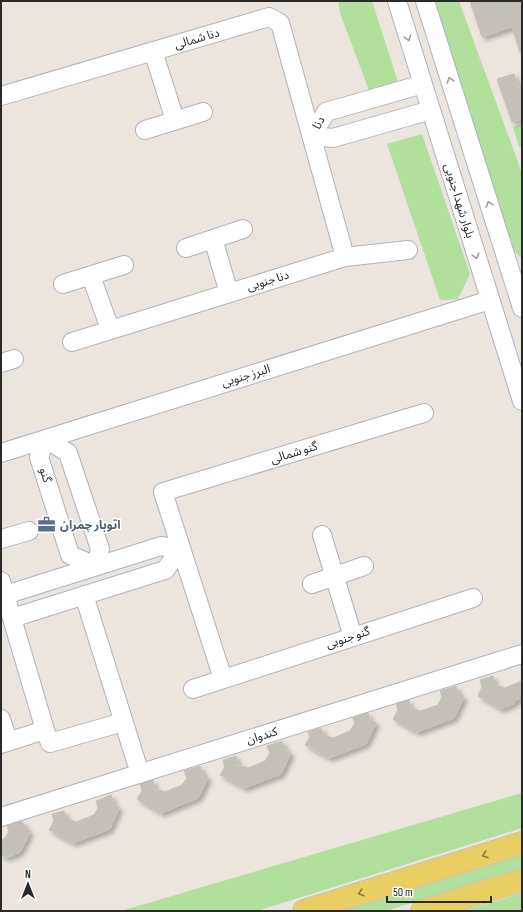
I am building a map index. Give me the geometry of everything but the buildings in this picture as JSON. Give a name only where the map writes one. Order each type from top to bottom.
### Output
[{"type":"main road","points":[[304,911],[522,843]]},
{"type":"main road","points":[[422,911],[522,880]]},
{"type":"street","name":"بلوار شهدا جنوبی","points":[[397,1],[522,400]]},
{"type":"street","points":[[425,1],[520,296]]},
{"type":"street","name":"دنا شمالی","points":[[1,96],[269,18],[280,23],[312,136]]},
{"type":"street","points":[[153,52],[175,120]]},
{"type":"street","name":"دنا","points":[[423,84],[326,112],[312,136],[333,138],[431,110]]},
{"type":"street","points":[[145,130],[203,112]]},
{"type":"street","points":[[312,136],[345,257]]},
{"type":"street","points":[[186,248],[243,230]]},
{"type":"street","points":[[213,239],[229,293]]},
{"type":"street","name":"دنا جنوبی","points":[[72,342],[345,257],[408,250]]},
{"type":"street","points":[[63,284],[124,265]]},
{"type":"street","points":[[91,276],[110,329]]},
{"type":"street","name":"البرز جنوبی","points":[[1,452],[490,300]]},
{"type":"street","name":"گنو شمالی","points":[[181,549],[163,492],[424,413]]},
{"type":"street","points":[[46,438],[68,453],[100,549],[96,566]]},
{"type":"street","name":"گنو","points":[[46,438],[39,457],[70,555],[96,566]]},
{"type":"street","points":[[1,539],[29,531]]},
{"type":"street","points":[[322,534],[353,637]]},
{"type":"street","points":[[123,722],[50,743],[3,588],[96,566],[161,546],[181,549]]},
{"type":"street","points":[[12,618],[165,570],[181,549]]},
{"type":"street","points":[[181,549],[223,679]]},
{"type":"street","points":[[312,584],[364,566]]},
{"type":"street","points":[[84,595],[140,774]]},
{"type":"street","name":"گنو جنوبی","points":[[193,689],[473,598]]},
{"type":"street","name":"کندوان","points":[[1,818],[522,654]]},
{"type":"street","points":[[1,719],[5,743],[45,730]]},
{"type":"green space","points":[[338,1],[372,1],[399,85],[370,93],[340,13]]},
{"type":"green space","points":[[432,1],[459,1],[519,165],[522,175],[522,259],[512,248]]},
{"type":"green space","points":[[522,124],[522,146],[519,147],[513,127]]},
{"type":"green space","points":[[422,134],[470,274],[458,299],[440,300],[387,144]]},
{"type":"green space","points":[[522,793],[522,828],[257,911],[121,911]]},
{"type":"green space","points":[[522,853],[522,868],[386,911],[341,911]]},
{"type":"green space","points":[[522,893],[522,911],[464,911]]},
{"type":"place","name":"اتوبار چمران","points":[[47,525]]}]
